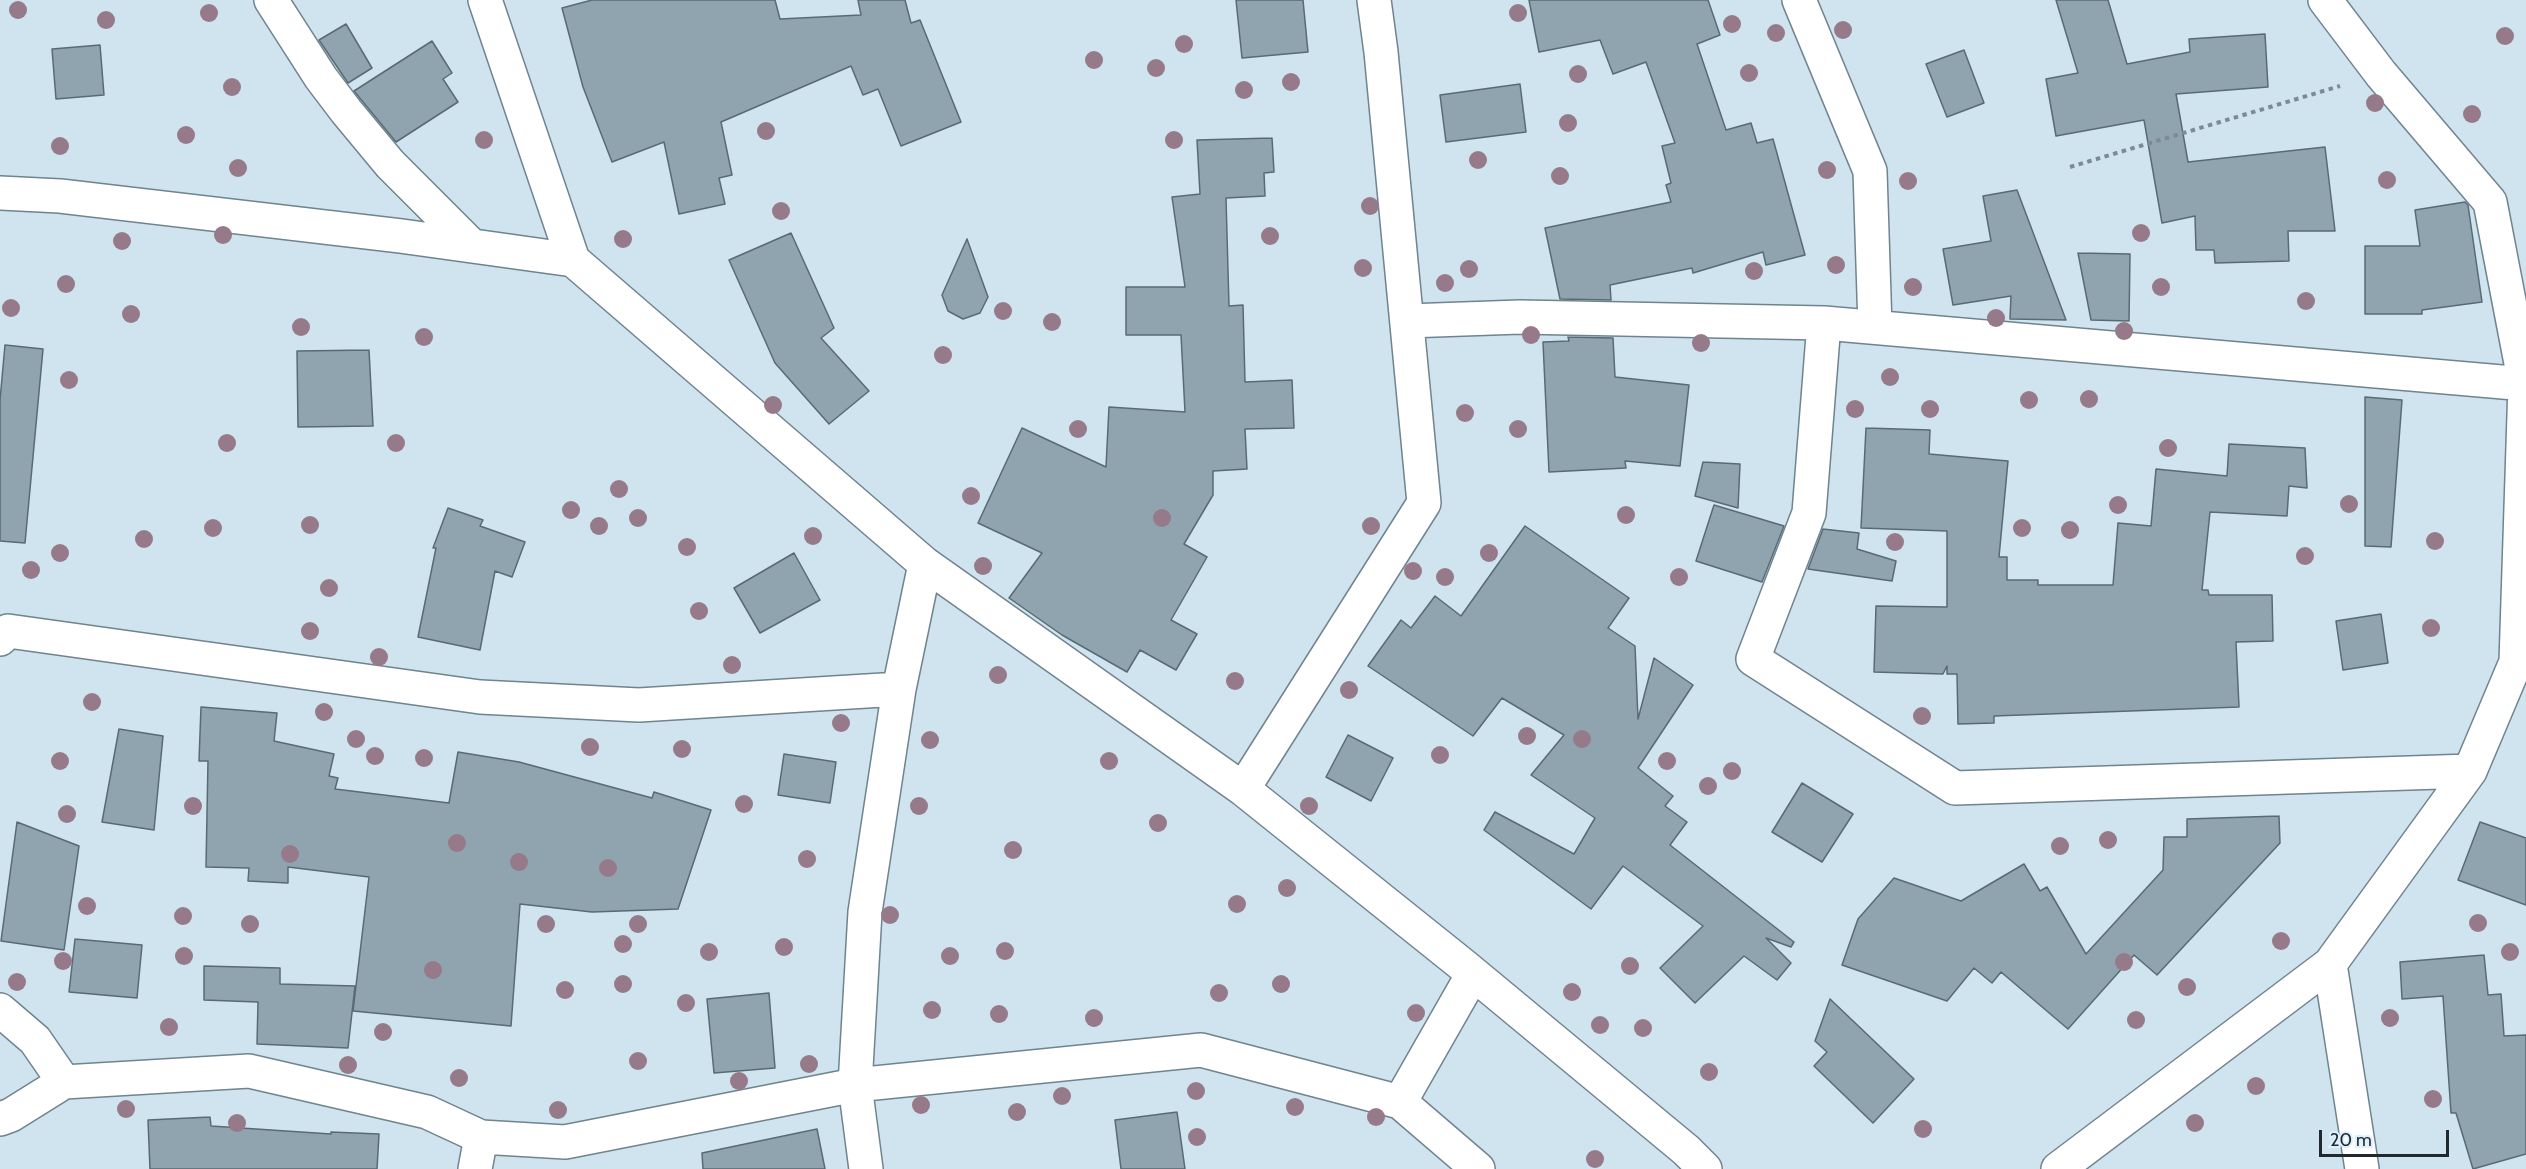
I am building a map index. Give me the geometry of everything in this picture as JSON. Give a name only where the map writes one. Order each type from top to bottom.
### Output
[{"type":"street","points":[[271,0],[321,78],[346,111],[390,164],[472,246]]},
{"type":"street","points":[[485,0],[573,260],[925,564],[1243,789],[1473,974],[1686,1150],[1705,1169]]},
{"type":"street","points":[[1243,789],[1424,503],[1381,52],[1374,0]]},
{"type":"street","points":[[1799,0],[1870,171],[1875,327]]},
{"type":"street","points":[[2058,1169],[2330,964],[2470,771],[2516,662],[2526,384],[2490,201],[2381,74],[2325,0]]},
{"type":"street","points":[[0,193],[60,196],[573,260]]},
{"type":"street","points":[[1407,321],[1520,317],[1824,323],[2526,384]]},
{"type":"street","points":[[1824,323],[1809,513],[1753,659],[1955,788],[2470,771]]},
{"type":"street","points":[[866,1169],[855,1085],[865,912],[899,688],[925,564]]},
{"type":"street","points":[[0,639],[8,631],[480,697],[639,705],[899,688]]},
{"type":"street","points":[[2330,964],[2362,1169]]},
{"type":"street","points":[[1400,1102],[1473,974]]},
{"type":"street","points":[[0,1010],[35,1040],[64,1082]]},
{"type":"street","points":[[0,1119],[11,1115],[64,1082],[249,1071],[427,1112],[481,1137],[565,1142],[855,1085],[1201,1050],[1400,1102],[1479,1169]]},
{"type":"street","points":[[475,1169],[481,1137]]},
{"type":"path","points":[[2070,167],[2381,74]]},
{"type":"building","points":[[592,0],[775,0],[780,19],[861,15],[858,0],[905,0],[911,23],[920,20],[961,122],[901,146],[878,89],[863,95],[851,66],[721,122],[732,175],[719,178],[725,204],[679,214],[664,142],[612,162],[583,87],[562,8]]},
{"type":"building","points":[[1236,0],[1303,0],[1308,52],[1242,58]]},
{"type":"building","points":[[1529,0],[1708,0],[1720,35],[1697,44],[1726,130],[1751,123],[1757,143],[1773,139],[1805,255],[1766,265],[1763,252],[1693,273],[1692,268],[1610,285],[1611,300],[1560,299],[1545,228],[1671,202],[1666,185],[1671,183],[1662,146],[1675,143],[1646,62],[1613,74],[1600,40],[1539,52]]},
{"type":"building","points":[[2056,0],[2108,0],[2127,64],[2190,52],[2189,39],[2265,34],[2268,87],[2176,94],[2188,162],[2325,147],[2335,231],[2288,231],[2289,261],[2215,263],[2214,250],[2196,250],[2195,216],[2162,223],[2144,120],[2056,136],[2046,79],[2078,73]]},
{"type":"building","points":[[346,24],[372,68],[348,83],[319,40]]},
{"type":"building","points":[[432,41],[452,73],[443,79],[458,102],[396,142],[354,91]]},
{"type":"building","points":[[100,45],[104,95],[56,99],[52,49]]},
{"type":"building","points":[[1964,50],[1984,103],[1947,117],[1926,64]]},
{"type":"building","points":[[1520,84],[1526,132],[1446,142],[1440,95]]},
{"type":"building","points":[[1272,138],[1274,172],[1264,173],[1265,196],[1226,198],[1229,306],[1243,305],[1245,382],[1292,380],[1294,428],[1245,429],[1247,469],[1213,471],[1213,495],[1184,544],[1207,557],[1171,620],[1197,634],[1176,670],[1140,650],[1127,672],[1062,635],[1009,598],[1042,553],[978,523],[1022,428],[1106,467],[1109,407],[1185,412],[1181,335],[1126,335],[1126,287],[1185,287],[1172,197],[1200,194],[1197,140]]},
{"type":"building","points":[[2017,190],[2066,320],[2010,319],[2011,296],[1953,305],[1943,249],[1991,241],[1983,196]]},
{"type":"building","points":[[2465,202],[2468,205],[2482,302],[2422,310],[2422,314],[2365,314],[2365,246],[2420,246],[2415,210]]},
{"type":"building","points":[[791,233],[834,328],[821,338],[869,391],[829,424],[775,363],[729,260]]},
{"type":"building","points":[[967,239],[988,297],[980,313],[963,319],[948,311],[942,295]]},
{"type":"building","points":[[2078,253],[2130,254],[2129,321],[2091,320]]},
{"type":"building","points":[[1568,337],[1613,338],[1615,377],[1689,385],[1680,466],[1625,461],[1626,468],[1549,472],[1543,342],[1569,341]]},
{"type":"building","points":[[5,345],[43,349],[25,543],[0,541],[0,400]]},
{"type":"building","points":[[369,350],[373,426],[298,427],[297,351]]},
{"type":"building","points":[[2365,397],[2402,400],[2391,547],[2365,546]]},
{"type":"building","points":[[1866,428],[1930,430],[1929,454],[2008,461],[1999,557],[2007,557],[2007,580],[2038,580],[2038,585],[2113,585],[2118,523],[2151,526],[2156,469],[2227,476],[2229,444],[2305,448],[2307,488],[2289,486],[2287,516],[2210,512],[2202,590],[2208,590],[2209,595],[2272,595],[2273,641],[2236,642],[2239,707],[1994,716],[1994,723],[1958,724],[1957,674],[1947,674],[1947,666],[1943,674],[1874,672],[1876,606],[1947,607],[1947,531],[1861,528]]},
{"type":"building","points":[[1703,462],[1740,464],[1738,508],[1695,496]]},
{"type":"building","points":[[1714,505],[1784,526],[1762,582],[1696,561]]},
{"type":"building","points":[[448,508],[483,520],[480,526],[525,542],[512,577],[495,571],[480,650],[418,637],[436,548],[433,548]]},
{"type":"building","points":[[1525,526],[1629,598],[1608,628],[1635,646],[1638,719],[1654,658],[1693,685],[1638,768],[1673,796],[1665,806],[1687,822],[1670,845],[1794,942],[1791,947],[1766,938],[1791,963],[1777,980],[1744,956],[1695,1003],[1660,968],[1703,926],[1623,866],[1591,909],[1484,830],[1495,812],[1574,854],[1595,818],[1531,775],[1564,735],[1502,698],[1473,736],[1368,666],[1401,620],[1411,628],[1435,596],[1461,616]]},
{"type":"building","points":[[1823,529],[1859,533],[1857,549],[1896,561],[1892,581],[1808,569]]},
{"type":"building","points":[[794,553],[820,600],[760,633],[734,588]]},
{"type":"building","points":[[2381,614],[2388,663],[2343,670],[2336,621]]},
{"type":"building","points":[[201,707],[277,713],[274,741],[334,754],[329,776],[338,778],[335,789],[449,803],[458,752],[519,762],[652,798],[654,792],[711,810],[678,909],[592,912],[520,904],[511,1026],[353,1011],[369,877],[288,867],[288,883],[248,881],[249,868],[206,867],[208,761],[199,761]]},
{"type":"building","points":[[119,729],[163,736],[154,830],[102,822]]},
{"type":"building","points":[[1348,735],[1393,758],[1371,801],[1326,777]]},
{"type":"building","points":[[784,754],[836,762],[830,803],[778,795]]},
{"type":"building","points":[[1802,783],[1853,814],[1822,862],[1772,832]]},
{"type":"building","points":[[2279,816],[2280,843],[2157,975],[2134,955],[2068,1029],[2001,972],[1992,983],[1974,968],[1947,1001],[1842,965],[1858,919],[1894,878],[1961,901],[2024,864],[2040,891],[2047,887],[2086,954],[2163,870],[2164,837],[2187,837],[2187,819]]},
{"type":"building","points":[[17,822],[79,846],[64,950],[1,941]]},
{"type":"building","points":[[2480,822],[2526,838],[2526,905],[2458,880]]},
{"type":"building","points":[[75,939],[142,945],[137,998],[69,992]]},
{"type":"building","points":[[2484,955],[2488,995],[2501,994],[2504,1036],[2526,1035],[2526,1154],[2473,1169],[2456,1113],[2451,1113],[2443,996],[2402,999],[2400,962]]},
{"type":"building","points":[[204,966],[280,968],[280,984],[355,986],[348,1048],[257,1044],[258,1002],[204,1000]]},
{"type":"building","points":[[769,993],[775,1068],[714,1073],[707,999]]},
{"type":"building","points":[[1830,999],[1914,1079],[1873,1123],[1814,1066],[1827,1052],[1815,1041]]},
{"type":"building","points":[[1177,1112],[1185,1169],[1121,1169],[1115,1120]]},
{"type":"building","points":[[210,1117],[211,1126],[331,1134],[331,1132],[379,1134],[377,1169],[150,1169],[148,1120]]},
{"type":"building","points":[[817,1129],[825,1169],[703,1169],[702,1153]]}]
